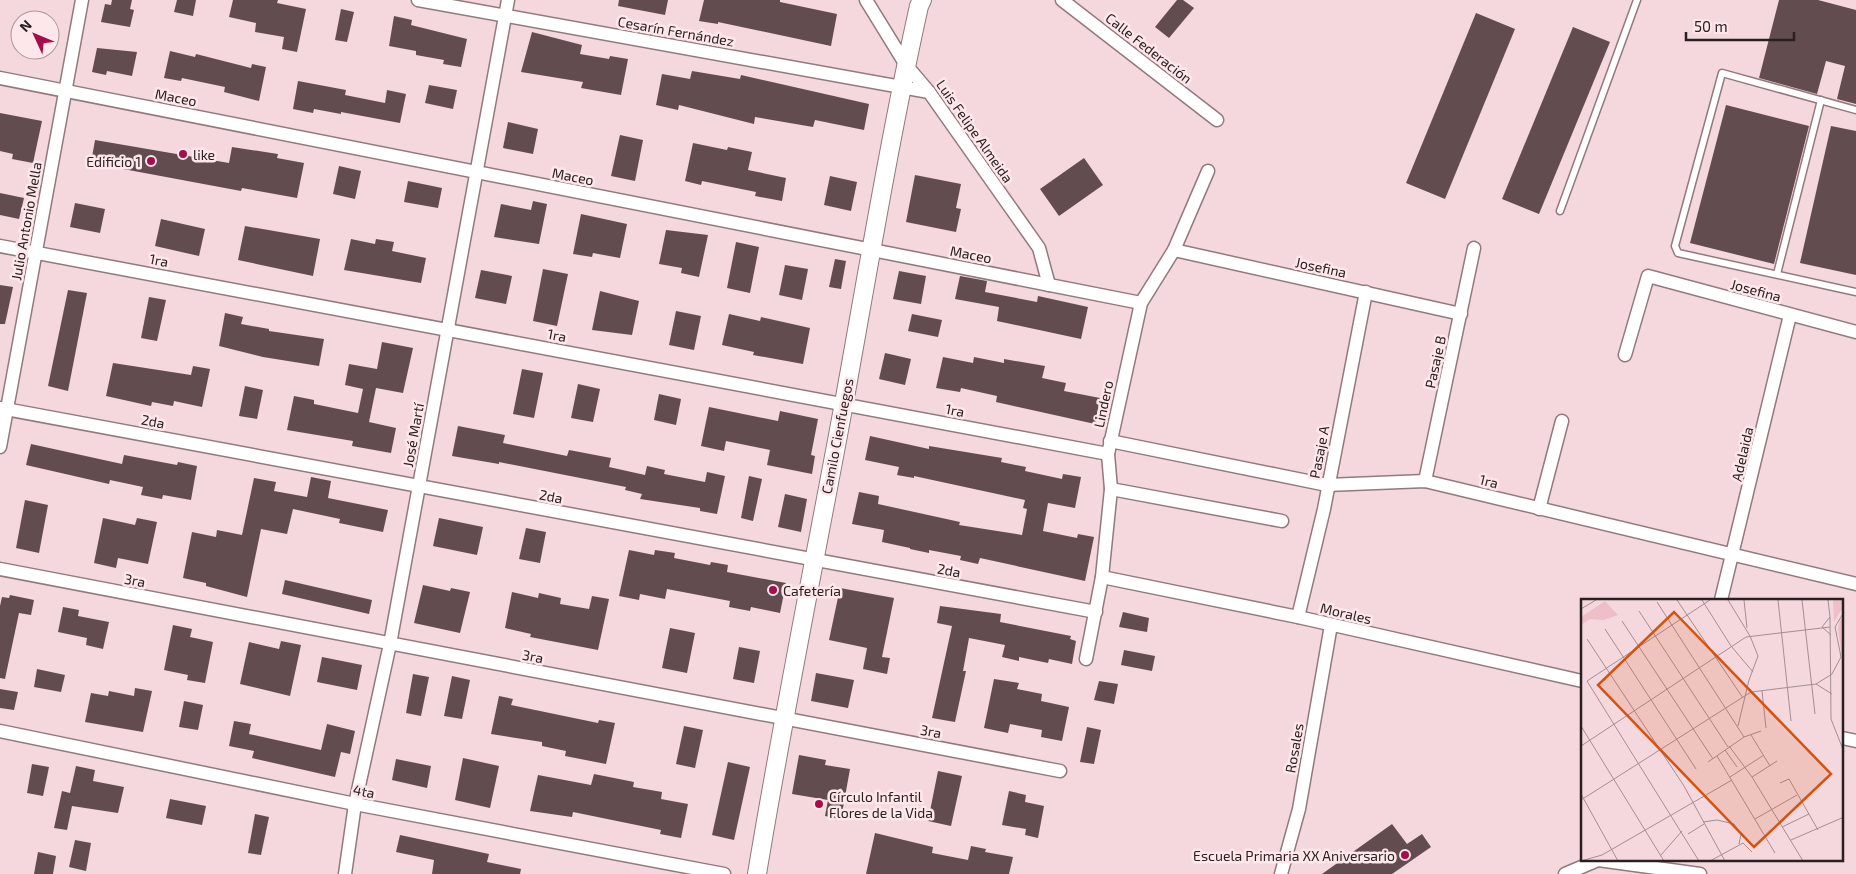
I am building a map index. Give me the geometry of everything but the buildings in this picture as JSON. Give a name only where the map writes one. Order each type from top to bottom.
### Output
[{"type":"street","name":"Julio Antonio Mella","points":[[0,447],[4,409],[36,252],[82,0]]},
{"type":"street","name":"Cesarín Fernández","points":[[418,0],[930,92]]},
{"type":"street","name":"José Martí","points":[[345,874],[355,804],[390,644],[508,0]]},
{"type":"street","name":"Luis Felipe Almeida","points":[[866,0],[906,65],[930,92],[1039,248],[1049,285]]},
{"type":"street","name":"Camilo Cienfuegos","points":[[757,874],[783,718],[844,404],[871,250],[906,65],[922,0]]},
{"type":"street","name":"Calle Federación","points":[[1062,0],[1217,120]]},
{"type":"street","name":"Maceo","points":[[0,78],[1141,303]]},
{"type":"street","name":"Lindero","points":[[1086,659],[1102,577],[1111,489],[1109,448],[1141,303],[1174,250],[1208,171]]},
{"type":"street","name":"1ra","points":[[0,246],[844,404],[1328,485],[1425,481],[1856,584]]},
{"type":"street","name":"Pasaje B","points":[[1425,481],[1474,248]]},
{"type":"street","name":"Josefina","points":[[1174,250],[1461,314]]},
{"type":"street","name":"Josefina","points":[[1625,355],[1648,276],[1856,332]]},
{"type":"street","name":"Pasaje A","points":[[1298,617],[1324,509],[1366,292]]},
{"type":"street","name":"Adelaida","points":[[1721,599],[1734,554],[1790,315]]},
{"type":"street","name":"2da","points":[[4,409],[1096,612]]},
{"type":"street","points":[[1539,509],[1562,421]]},
{"type":"street","points":[[1111,489],[1282,521]]},
{"type":"street","name":"3ra","points":[[0,569],[1060,771]]},
{"type":"street","name":"Morales","points":[[1102,577],[1298,617],[1581,681]]},
{"type":"street","name":"Rosales","points":[[1281,874],[1299,809],[1331,625]]},
{"type":"street","name":"4ta","points":[[0,731],[355,804],[724,874]]},
{"type":"street","points":[[1565,874],[1593,862]]},
{"type":"street","points":[[1613,862],[1700,874]]},
{"type":"lane","points":[[1560,211],[1637,0]]},
{"type":"lane","points":[[1856,110],[1722,74],[1674,246],[1678,253],[1856,292]]},
{"type":"lane","points":[[1777,274],[1821,100]]},
{"type":"place","name":"like","points":[[183,154]]},
{"type":"place","name":"Edificio 1","points":[[151,161]]},
{"type":"place","name":"Cafetería","points":[[773,590]]},
{"type":"place","name":"Círculo Infantil Flores de la Vida","points":[[819,804]]},
{"type":"place","name":"Escuela Primaria XX Aniversario","points":[[1405,855]]}]
